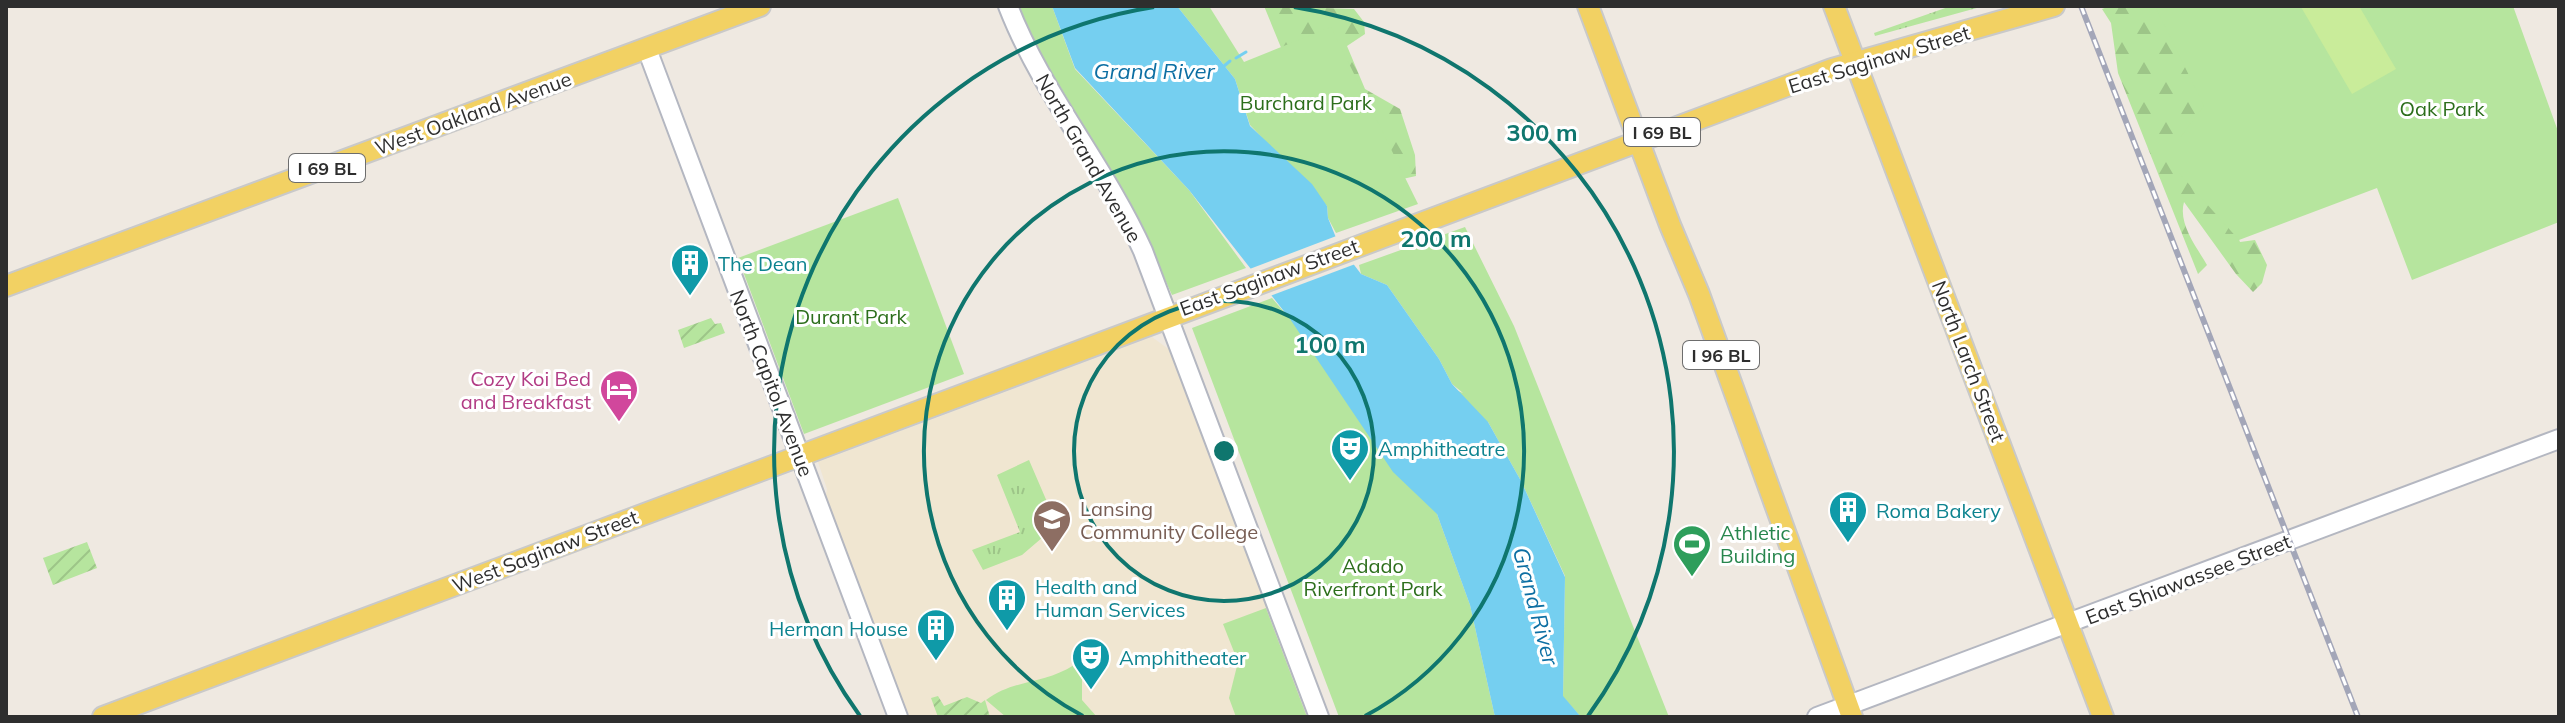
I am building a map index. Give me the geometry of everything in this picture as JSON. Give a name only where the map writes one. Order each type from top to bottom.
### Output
[{"type":"main road","name":"West Oakland Avenue","points":[[6,286],[760,6]]},
{"type":"main road","name":"I 96 BL","points":[[1588,6],[1702,302],[1850,711]]},
{"type":"main road","name":"North Larch Street","points":[[1834,6],[2103,717]]},
{"type":"main road","name":"East Saginaw Street","points":[[987,385],[1855,62],[2054,6]]},
{"type":"main road","name":"West Saginaw Street","points":[[103,717],[987,385]]},
{"type":"street","name":"North Grand Avenue","points":[[1008,6],[1042,78],[1124,211],[1319,717]]},
{"type":"street","name":"North Capitol Avenue","points":[[647,49],[898,717]]},
{"type":"street","name":"East Shiawassee Street","points":[[1817,717],[1850,711],[2559,439]]},
{"type":"shaded area","name":"Lansing Community College","points":[[1152,337],[1189,364],[1316,717],[908,717],[825,501],[827,489],[818,462]]},
{"type":"green space","points":[[1019,6],[1052,6],[1075,69],[1189,190],[1246,268],[1172,295],[1129,200],[1036,47]]},
{"type":"green space","name":"Burchard Park","points":[[1177,6],[1209,6],[1244,62],[1331,27],[1418,204],[1336,233],[1328,218],[1327,206],[1250,125],[1235,79]]},
{"type":"green space","points":[[1264,6],[1354,9],[1364,22],[1365,34],[1347,46],[1365,89],[1400,109],[1415,155],[1416,176],[1398,180],[1282,50]]},
{"type":"green space","points":[[1951,6],[1984,6],[1875,36],[1874,33]]},
{"type":"green space","points":[[2110,6],[2240,6],[2236,231],[2240,242],[2255,240],[2267,265],[2262,283],[2253,292],[2236,274],[2184,202],[2186,227],[2207,265],[2198,274],[2118,73],[2111,23],[2102,9]]},
{"type":"green space","name":"Oak Park","points":[[2155,6],[2513,6],[2559,134],[2559,222],[2412,280],[2377,188],[2239,240],[2179,173],[2179,139],[2204,106]]},
{"type":"green space","points":[[2359,6],[2396,69],[2352,94],[2301,7]]},
{"type":"green space","name":"Durant Park","points":[[898,198],[964,374],[804,434],[738,258]]},
{"type":"green space","name":"Adado Riverfront Park","points":[[1465,227],[1514,326],[1669,717],[1581,717],[1563,697],[1565,576],[1521,481],[1488,422],[1437,514],[1470,605],[1495,717],[1339,717],[1192,328],[1272,298],[1290,319],[1463,393],[1452,384],[1439,359],[1387,285],[1361,274],[1359,265]]},
{"type":"green space","points":[[711,318],[715,324],[721,323],[725,333],[684,348],[678,330]]},
{"type":"green space","points":[[1029,460],[1057,525],[1022,555],[983,570],[972,550],[1020,532],[997,475]]},
{"type":"green space","points":[[87,542],[97,568],[53,585],[43,558]]},
{"type":"green space","points":[[1266,608],[1307,717],[1236,717],[1229,698],[1238,662],[1223,624]]},
{"type":"green space","points":[[1074,665],[1082,679],[1082,700],[1097,717],[1006,717],[986,700],[1007,688],[1052,676]]},
{"type":"green space","points":[[938,696],[944,706],[967,697],[981,703],[985,700],[990,717],[938,717],[931,698]]},
{"type":"water","name":"Grand River","points":[[1052,6],[1177,6],[1235,79],[1250,126],[1312,184],[1327,206],[1328,218],[1339,245],[1361,274],[1387,285],[1439,359],[1452,384],[1488,422],[1521,481],[1565,577],[1563,696],[1581,717],[1495,717],[1470,605],[1437,514],[1393,472],[1290,319],[1189,190],[1075,68]]},
{"type":"pier","points":[[1339,235],[1358,263],[1267,297],[1247,270]]},
{"type":"waterway","points":[[1236,58],[1246,52]]},
{"type":"waterway","points":[[1224,66],[1230,61]]},
{"type":"railway","points":[[2081,6],[2358,717]]},
{"type":"place","name":"The Dean","points":[[690,297]]},
{"type":"place","name":"Cozy Koi Bed and Breakfast","points":[[619,423]]},
{"type":"place","name":"Amphitheatre","points":[[1350,482]]},
{"type":"place","name":"Roma Bakery","points":[[1848,544]]},
{"type":"place","name":"Lansing Community College","points":[[1052,553]]},
{"type":"place","name":"Athletic Building","points":[[1692,578]]},
{"type":"place","name":"Health and Human Services","points":[[1007,632]]},
{"type":"place","name":"Herman House","points":[[936,662]]},
{"type":"place","name":"Amphitheater","points":[[1091,691]]}]
